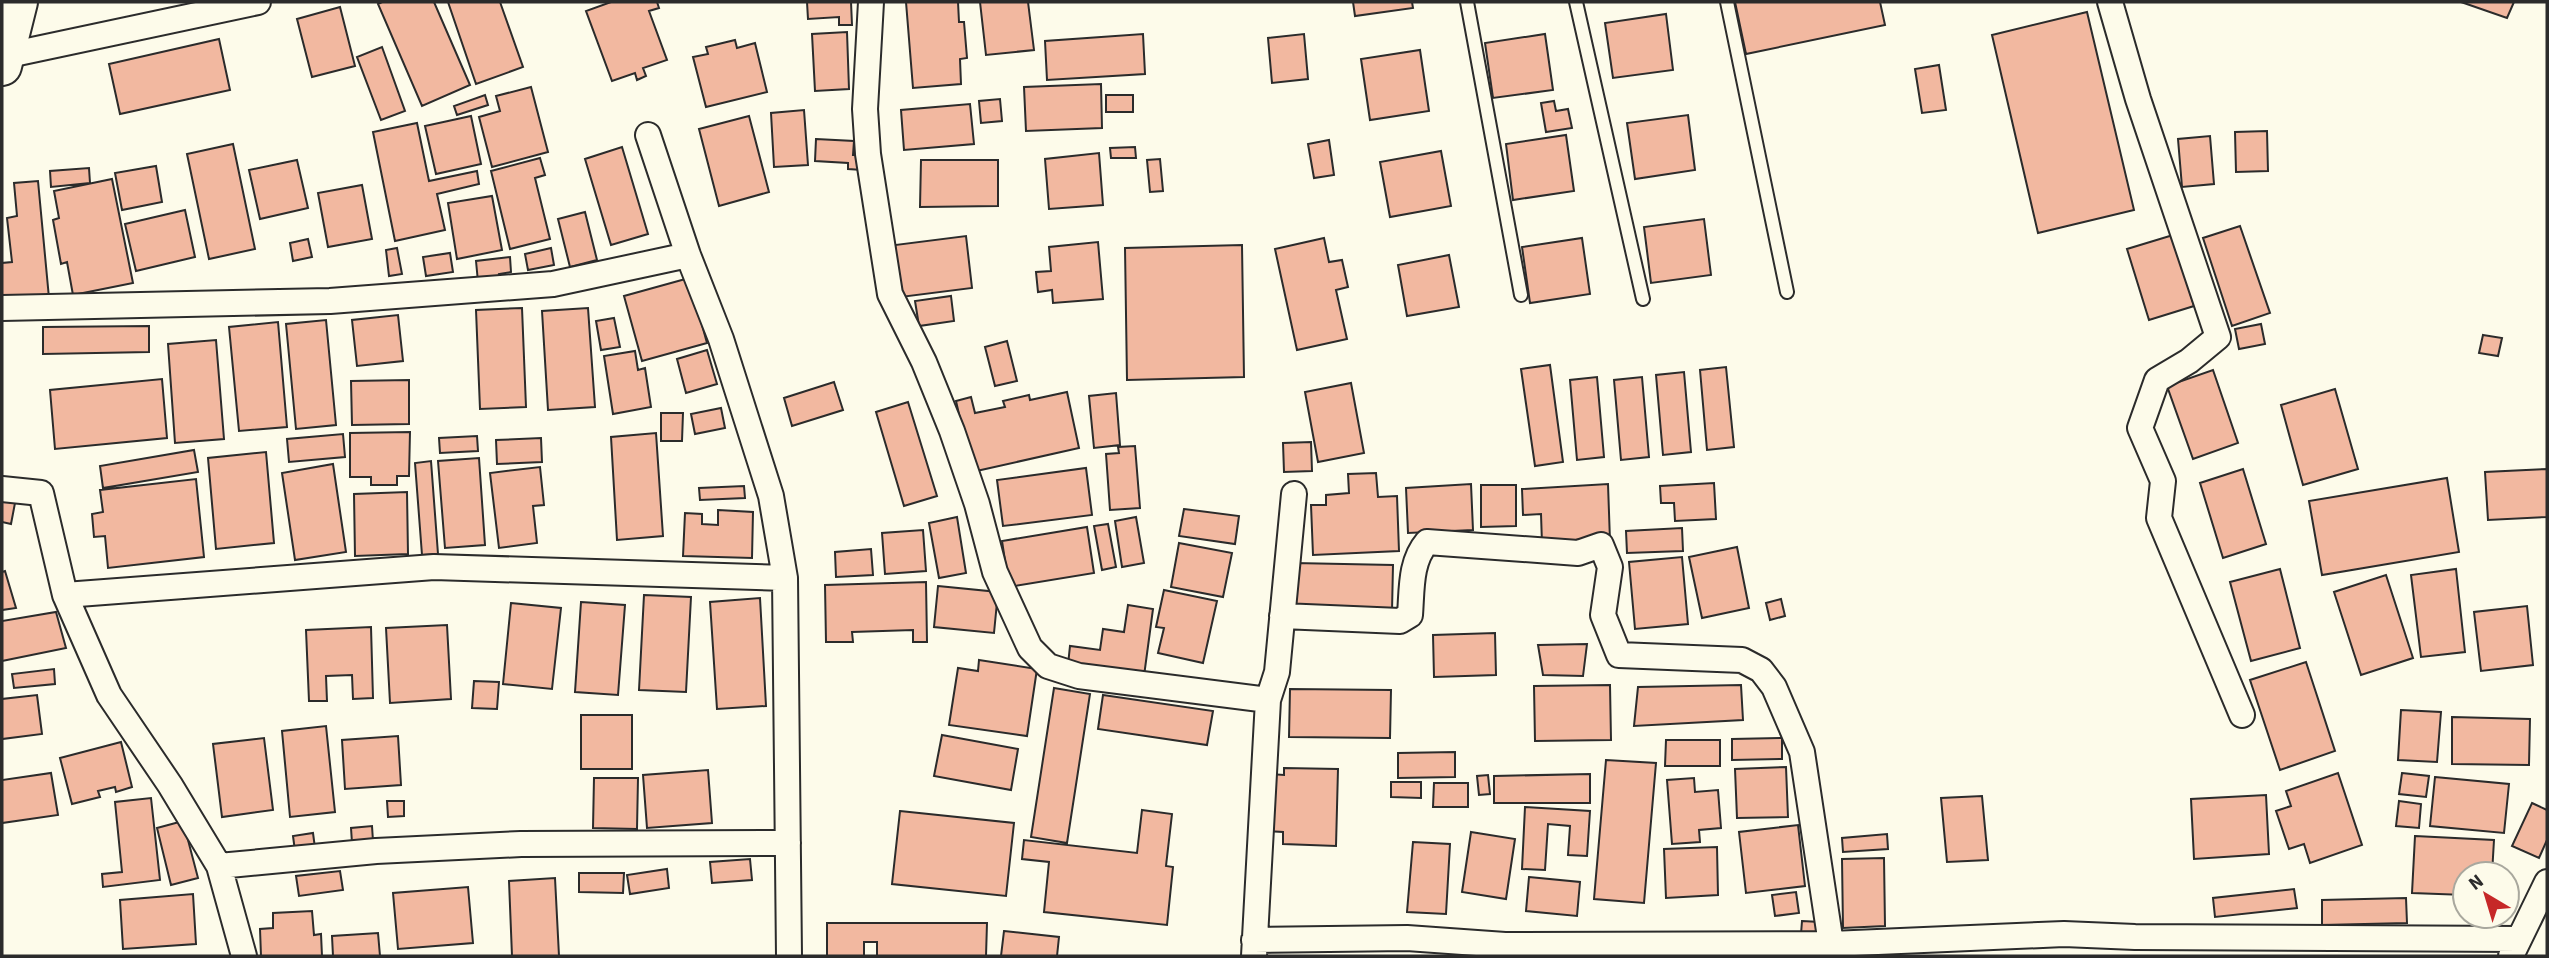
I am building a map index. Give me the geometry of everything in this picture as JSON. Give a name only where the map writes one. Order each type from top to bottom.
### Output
[{"type":"main road","points":[[3,61],[18,2]]},
{"type":"street","points":[[3,61],[258,2]]},
{"type":"street","points":[[871,2],[866,120],[868,154],[890,294],[924,362],[947,419],[977,504],[995,572],[1030,648],[1048,666],[1079,676],[1268,700]]},
{"type":"street","points":[[2110,2],[2138,99],[2218,337],[2189,361],[2157,380],[2140,428],[2163,481],[2159,518],[2242,715]]},
{"type":"street","points":[[648,135],[688,255],[721,339],[771,496],[785,578],[789,956]]},
{"type":"street","points":[[2,308],[330,300],[553,284],[688,255]]},
{"type":"street","points":[[2,489],[41,493],[65,595],[109,695],[170,785],[219,866],[244,956]]},
{"type":"street","points":[[1294,494],[1277,672],[1268,700],[1254,948],[1407,938],[1505,951],[1831,944],[2064,934],[2134,947],[2515,948],[2547,882]]},
{"type":"street","points":[[1282,616],[1400,621],[1410,615],[1415,562],[1427,541],[1578,553],[1601,545],[1610,567],[1603,615],[1619,655],[1742,660],[1761,670],[1774,687],[1802,752],[1831,944]]},
{"type":"street","points":[[65,595],[434,567],[785,578]]},
{"type":"street","points":[[219,866],[376,851],[521,844],[788,843]]},
{"type":"lane","points":[[1467,2],[1521,295]]},
{"type":"lane","points":[[1576,2],[1643,299]]},
{"type":"lane","points":[[1727,2],[1787,292]]},
{"type":"building","points":[[434,2],[470,85],[422,106],[378,4]]},
{"type":"building","points":[[448,2],[500,2],[523,67],[476,84]]},
{"type":"building","points":[[611,2],[657,2],[659,8],[649,11],[667,60],[643,68],[646,76],[637,80],[635,73],[612,81],[586,11]]},
{"type":"building","points":[[807,2],[851,2],[852,25],[839,25],[839,17],[808,19]]},
{"type":"building","points":[[906,2],[958,2],[959,22],[964,22],[967,58],[960,59],[961,84],[913,88]]},
{"type":"building","points":[[980,2],[1028,2],[1034,50],[986,55]]},
{"type":"building","points":[[1353,2],[1412,2],[1413,8],[1355,16]]},
{"type":"building","points":[[1735,2],[1880,2],[1885,25],[1746,54]]},
{"type":"building","points":[[2461,2],[2514,2],[2507,18]]},
{"type":"building","points":[[340,7],[355,66],[312,77],[297,19]]},
{"type":"building","points":[[2087,12],[2134,210],[2038,233],[1992,35]]},
{"type":"building","points":[[1666,14],[1673,70],[1613,78],[1605,23]]},
{"type":"building","points":[[847,32],[849,89],[815,91],[812,34]]},
{"type":"building","points":[[1143,34],[1145,74],[1047,80],[1045,41]]},
{"type":"building","points":[[1304,34],[1308,79],[1272,83],[1268,38]]},
{"type":"building","points":[[1545,34],[1553,90],[1493,98],[1485,43]]},
{"type":"building","points":[[219,39],[230,90],[120,114],[109,64]]},
{"type":"building","points":[[735,40],[737,48],[755,43],[767,92],[706,107],[693,57],[708,54],[706,47]]},
{"type":"building","points":[[382,47],[405,111],[381,120],[357,57]]},
{"type":"building","points":[[1420,50],[1429,111],[1370,120],[1361,59]]},
{"type":"building","points":[[1939,65],[1946,110],[1922,113],[1915,69]]},
{"type":"building","points":[[1101,84],[1102,128],[1026,131],[1024,87]]},
{"type":"building","points":[[531,87],[548,152],[492,167],[479,117],[500,111],[496,96]]},
{"type":"building","points":[[485,95],[488,105],[457,115],[454,106]]},
{"type":"building","points":[[1106,95],[1133,95],[1133,112],[1106,112]]},
{"type":"building","points":[[1000,99],[1002,121],[981,123],[979,101]]},
{"type":"building","points":[[1554,101],[1556,111],[1568,109],[1572,128],[1546,132],[1541,103]]},
{"type":"building","points":[[970,104],[974,144],[904,150],[901,110]]},
{"type":"building","points":[[804,110],[808,165],[774,167],[771,113]]},
{"type":"building","points":[[1688,115],[1695,170],[1635,179],[1627,123]]},
{"type":"building","points":[[471,116],[481,164],[436,174],[425,126]]},
{"type":"building","points":[[749,116],[769,192],[719,206],[699,129]]},
{"type":"building","points":[[417,123],[429,181],[477,171],[479,184],[437,194],[445,230],[395,241],[373,132]]},
{"type":"building","points":[[2267,131],[2268,171],[2236,172],[2235,132]]},
{"type":"building","points":[[1566,135],[1574,191],[1513,200],[1506,144]]},
{"type":"building","points":[[2210,136],[2214,184],[2182,187],[2178,139]]},
{"type":"building","points":[[816,139],[854,141],[853,155],[863,155],[862,170],[848,169],[848,163],[815,161]]},
{"type":"building","points":[[1329,140],[1334,175],[1314,178],[1308,144]]},
{"type":"building","points":[[233,144],[255,249],[209,259],[187,154]]},
{"type":"building","points":[[622,147],[648,234],[611,245],[585,159]]},
{"type":"building","points":[[1135,147],[1136,158],[1111,158],[1110,148]]},
{"type":"building","points":[[1441,151],[1451,206],[1390,217],[1380,162]]},
{"type":"building","points":[[1099,153],[1103,205],[1049,209],[1045,159]]},
{"type":"building","points":[[540,158],[545,175],[535,178],[550,239],[510,249],[491,171]]},
{"type":"building","points":[[1160,159],[1163,191],[1150,192],[1147,160]]},
{"type":"building","points":[[297,160],[308,208],[260,219],[249,170]]},
{"type":"building","points":[[921,160],[998,160],[998,206],[920,207]]},
{"type":"building","points":[[156,166],[162,202],[122,210],[115,173]]},
{"type":"building","points":[[89,168],[90,183],[51,187],[50,171]]},
{"type":"building","points":[[112,179],[133,283],[73,295],[67,262],[61,264],[53,220],[59,218],[54,191]]},
{"type":"building","points":[[38,181],[49,298],[2,303],[2,263],[12,262],[7,218],[17,216],[14,183]]},
{"type":"building","points":[[362,185],[372,239],[328,247],[318,193]]},
{"type":"building","points":[[492,196],[502,250],[457,259],[448,203]]},
{"type":"building","points":[[185,210],[195,257],[136,271],[125,224]]},
{"type":"building","points":[[585,212],[597,260],[570,267],[558,219]]},
{"type":"building","points":[[1704,219],[1711,275],[1651,283],[1644,227]]},
{"type":"building","points":[[2240,226],[2270,313],[2232,326],[2203,238]]},
{"type":"building","points":[[2173,235],[2194,306],[2149,320],[2127,249]]},
{"type":"building","points":[[966,236],[972,288],[901,297],[895,245]]},
{"type":"building","points":[[1324,238],[1329,262],[1342,260],[1348,287],[1336,290],[1347,339],[1297,350],[1275,249]]},
{"type":"building","points":[[1582,238],[1590,294],[1530,303],[1522,247]]},
{"type":"building","points":[[308,239],[312,257],[293,261],[290,243]]},
{"type":"building","points":[[1098,242],[1103,299],[1053,303],[1052,290],[1038,292],[1036,272],[1051,271],[1049,247]]},
{"type":"building","points":[[1242,245],[1244,377],[1127,380],[1125,248]]},
{"type":"building","points":[[397,248],[402,274],[389,276],[386,250]]},
{"type":"building","points":[[551,248],[554,265],[528,270],[525,254]]},
{"type":"building","points":[[450,253],[453,272],[426,276],[423,257]]},
{"type":"building","points":[[1449,255],[1459,307],[1407,316],[1398,265]]},
{"type":"building","points":[[510,257],[511,272],[499,274],[500,280],[478,282],[476,261]]},
{"type":"building","points":[[689,278],[707,343],[642,361],[624,296]]},
{"type":"building","points":[[951,296],[954,321],[919,326],[915,301]]},
{"type":"building","points":[[522,308],[526,407],[480,409],[476,310]]},
{"type":"building","points":[[588,308],[595,407],[548,410],[542,311]]},
{"type":"building","points":[[398,315],[403,361],[357,366],[352,320]]},
{"type":"building","points":[[614,318],[620,347],[601,350],[596,321]]},
{"type":"building","points":[[326,320],[336,425],[296,429],[286,324]]},
{"type":"building","points":[[278,322],[287,427],[239,431],[229,327]]},
{"type":"building","points":[[2261,324],[2265,344],[2239,349],[2235,329]]},
{"type":"building","points":[[149,326],[149,352],[43,354],[43,327]]},
{"type":"building","points":[[2483,335],[2502,338],[2498,356],[2479,353]]},
{"type":"building","points":[[216,340],[224,439],[175,443],[168,344]]},
{"type":"building","points":[[1007,341],[1017,381],[995,386],[985,347]]},
{"type":"building","points":[[707,350],[717,384],[686,393],[677,359]]},
{"type":"building","points":[[635,351],[638,370],[645,368],[651,407],[613,414],[604,356]]},
{"type":"building","points":[[1550,365],[1563,462],[1535,466],[1521,369]]},
{"type":"building","points":[[1726,367],[1734,447],[1707,450],[1700,370]]},
{"type":"building","points":[[2213,370],[2238,443],[2193,459],[2167,386]]},
{"type":"building","points":[[1684,372],[1691,452],[1663,455],[1656,375]]},
{"type":"building","points":[[1597,377],[1604,457],[1577,460],[1570,380]]},
{"type":"building","points":[[1642,377],[1649,457],[1621,460],[1614,380]]},
{"type":"building","points":[[162,379],[167,438],[55,449],[50,390]]},
{"type":"building","points":[[409,380],[409,424],[352,425],[351,381]]},
{"type":"building","points":[[834,382],[843,410],[792,426],[784,398]]},
{"type":"building","points":[[1351,383],[1364,453],[1318,462],[1305,392]]},
{"type":"building","points":[[2335,389],[2358,469],[2303,485],[2281,405]]},
{"type":"building","points":[[1067,392],[1079,448],[972,472],[956,401],[971,397],[975,413],[1005,407],[1003,401],[1029,395],[1030,400]]},
{"type":"building","points":[[1116,393],[1120,445],[1094,448],[1089,396]]},
{"type":"building","points":[[908,402],[937,496],[904,506],[876,412]]},
{"type":"building","points":[[721,408],[725,428],[695,434],[691,414]]},
{"type":"building","points":[[661,413],[683,413],[682,441],[661,441]]},
{"type":"building","points":[[410,432],[409,476],[397,476],[397,485],[371,485],[371,477],[350,477],[350,433]]},
{"type":"building","points":[[656,433],[663,536],[617,540],[611,437]]},
{"type":"building","points":[[343,434],[345,457],[289,462],[287,439]]},
{"type":"building","points":[[477,436],[478,451],[440,453],[439,438]]},
{"type":"building","points":[[541,438],[542,462],[497,464],[496,440]]},
{"type":"building","points":[[1311,442],[1312,471],[1284,472],[1283,443]]},
{"type":"building","points":[[1135,446],[1140,508],[1110,510],[1106,454],[1119,453],[1118,447]]},
{"type":"building","points":[[194,450],[198,472],[103,488],[100,466]]},
{"type":"building","points":[[266,452],[274,543],[216,549],[208,458]]},
{"type":"building","points":[[479,458],[485,545],[445,548],[438,461]]},
{"type":"building","points":[[431,461],[438,554],[422,555],[415,463]]},
{"type":"building","points":[[333,464],[346,552],[295,560],[282,473]]},
{"type":"building","points":[[540,467],[544,505],[533,506],[537,543],[499,548],[490,473]]},
{"type":"building","points":[[1086,468],[1092,515],[1003,526],[997,480]]},
{"type":"building","points":[[2243,469],[2266,544],[2223,558],[2200,483]]},
{"type":"building","points":[[2547,469],[2547,517],[2488,520],[2485,472]]},
{"type":"building","points":[[1376,473],[1378,497],[1397,496],[1399,551],[1313,555],[1311,505],[1326,505],[1326,495],[1349,493],[1348,474]]},
{"type":"building","points":[[2447,478],[2459,552],[2322,575],[2309,501]]},
{"type":"building","points":[[196,479],[204,557],[108,568],[105,536],[94,537],[92,514],[103,512],[100,490]]},
{"type":"building","points":[[1714,483],[1716,519],[1675,521],[1674,503],[1661,503],[1660,486]]},
{"type":"building","points":[[1471,484],[1473,530],[1408,533],[1406,488]]},
{"type":"building","points":[[1608,484],[1610,541],[1542,544],[1541,514],[1523,515],[1522,489]]},
{"type":"building","points":[[1481,485],[1516,485],[1516,526],[1481,527]]},
{"type":"building","points":[[744,486],[745,498],[700,500],[699,488]]},
{"type":"building","points":[[407,492],[408,554],[355,556],[354,494]]},
{"type":"building","points":[[2,501],[15,503],[11,524],[2,522]]},
{"type":"building","points":[[1184,509],[1239,516],[1235,544],[1179,536]]},
{"type":"building","points":[[718,510],[753,512],[752,558],[683,556],[685,513],[702,514],[702,524],[718,525]]},
{"type":"building","points":[[957,517],[966,573],[939,578],[929,523]]},
{"type":"building","points":[[1136,517],[1144,563],[1122,567],[1115,521]]},
{"type":"building","points":[[1108,524],[1116,567],[1102,570],[1094,526]]},
{"type":"building","points":[[1087,527],[1094,573],[1009,587],[1002,541]]},
{"type":"building","points":[[1682,528],[1683,551],[1627,553],[1626,531]]},
{"type":"building","points":[[923,530],[926,571],[885,574],[882,533]]},
{"type":"building","points":[[1179,543],[1232,553],[1223,597],[1171,587]]},
{"type":"building","points":[[1737,547],[1749,608],[1702,618],[1689,557]]},
{"type":"building","points":[[871,549],[873,575],[836,577],[835,552]]},
{"type":"building","points":[[1682,557],[1688,624],[1635,629],[1629,562]]},
{"type":"building","points":[[1294,563],[1393,565],[1392,611],[1293,609]]},
{"type":"building","points":[[2280,569],[2300,648],[2251,661],[2230,582]]},
{"type":"building","points":[[2456,569],[2465,652],[2421,657],[2411,575]]},
{"type":"building","points":[[5,571],[16,608],[2,610],[2,572]]},
{"type":"building","points":[[2386,575],[2413,658],[2361,675],[2334,592]]},
{"type":"building","points":[[926,582],[927,642],[913,642],[913,630],[852,632],[853,642],[826,642],[825,585]]},
{"type":"building","points":[[938,586],[998,592],[994,633],[934,627]]},
{"type":"building","points":[[1164,590],[1217,601],[1203,663],[1158,653],[1164,628],[1156,627]]},
{"type":"building","points":[[644,595],[691,597],[686,692],[639,690]]},
{"type":"building","points":[[760,598],[766,706],[717,709],[710,602]]},
{"type":"building","points":[[1781,599],[1785,616],[1770,620],[1766,603]]},
{"type":"building","points":[[581,602],[625,605],[618,695],[575,692]]},
{"type":"building","points":[[511,603],[561,608],[552,689],[503,684]]},
{"type":"building","points":[[1128,605],[1153,609],[1144,676],[1068,665],[1070,646],[1100,650],[1103,629],[1124,632]]},
{"type":"building","points":[[2527,606],[2533,665],[2481,671],[2474,612]]},
{"type":"building","points":[[56,612],[66,648],[2,661],[2,621]]},
{"type":"building","points":[[447,625],[451,699],[390,703],[386,628]]},
{"type":"building","points":[[371,627],[373,698],[353,699],[352,675],[326,676],[327,701],[309,701],[306,630]]},
{"type":"building","points":[[1495,633],[1496,675],[1434,677],[1433,635]]},
{"type":"building","points":[[1587,644],[1583,676],[1543,675],[1538,645]]},
{"type":"building","points":[[979,660],[1037,669],[1027,736],[949,725],[958,668],[978,671]]},
{"type":"building","points":[[2306,662],[2335,751],[2280,770],[2250,680]]},
{"type":"building","points":[[54,669],[55,684],[14,688],[12,674]]},
{"type":"building","points":[[474,681],[499,682],[497,709],[472,708]]},
{"type":"building","points":[[1610,685],[1611,740],[1535,741],[1534,686]]},
{"type":"building","points":[[1741,685],[1743,720],[1634,726],[1638,687]]},
{"type":"building","points":[[1054,688],[1090,694],[1067,843],[1031,837]]},
{"type":"building","points":[[1290,689],[1391,690],[1390,738],[1289,737]]},
{"type":"building","points":[[37,695],[42,734],[2,739],[2,699]]},
{"type":"building","points":[[1103,695],[1213,711],[1207,745],[1098,729]]},
{"type":"building","points":[[2401,710],[2441,712],[2437,762],[2398,760]]},
{"type":"building","points":[[581,715],[632,715],[632,769],[581,769]]},
{"type":"building","points":[[2452,717],[2530,719],[2529,765],[2452,764]]},
{"type":"building","points":[[326,726],[335,812],[290,817],[282,731]]},
{"type":"building","points":[[942,735],[1018,749],[1011,790],[934,776]]},
{"type":"building","points":[[398,736],[401,785],[345,789],[342,740]]},
{"type":"building","points":[[264,738],[273,810],[222,817],[213,744]]},
{"type":"building","points":[[1782,738],[1782,759],[1732,760],[1732,739]]},
{"type":"building","points":[[1666,740],[1720,740],[1720,766],[1665,766]]},
{"type":"building","points":[[121,742],[132,787],[116,792],[115,787],[98,791],[100,797],[72,804],[60,758]]},
{"type":"building","points":[[1455,752],[1455,777],[1398,778],[1398,753]]},
{"type":"building","points":[[1606,760],[1656,763],[1644,903],[1594,899]]},
{"type":"building","points":[[1786,767],[1788,817],[1737,818],[1735,769]]},
{"type":"building","points":[[1284,768],[1338,769],[1336,846],[1283,844],[1283,832],[1268,831],[1270,774],[1284,775]]},
{"type":"building","points":[[708,770],[712,823],[647,828],[643,775]]},
{"type":"building","points":[[51,773],[58,815],[2,823],[2,780]]},
{"type":"building","points":[[2338,773],[2362,845],[2310,863],[2304,844],[2289,849],[2276,811],[2291,806],[2286,791]]},
{"type":"building","points":[[2402,773],[2429,776],[2426,797],[2399,794]]},
{"type":"building","points":[[1590,774],[1590,803],[1494,803],[1494,776]]},
{"type":"building","points":[[1488,775],[1490,794],[1479,795],[1477,776]]},
{"type":"building","points":[[2435,777],[2509,784],[2504,833],[2430,826]]},
{"type":"building","points":[[594,778],[638,778],[637,829],[593,828]]},
{"type":"building","points":[[1694,778],[1695,792],[1718,790],[1721,828],[1699,830],[1700,842],[1672,844],[1667,780]]},
{"type":"building","points":[[1391,782],[1421,782],[1421,798],[1391,797]]},
{"type":"building","points":[[1434,783],[1468,783],[1468,807],[1433,807]]},
{"type":"building","points":[[2266,795],[2269,854],[2194,859],[2191,799]]},
{"type":"building","points":[[1982,796],[1988,860],[1947,862],[1941,798]]},
{"type":"building","points":[[151,798],[160,880],[103,887],[102,874],[122,872],[115,802]]},
{"type":"building","points":[[387,801],[404,801],[404,816],[388,817]]},
{"type":"building","points":[[2399,801],[2421,804],[2419,828],[2396,826]]},
{"type":"building","points":[[2532,803],[2547,810],[2547,840],[2539,858],[2512,846]]},
{"type":"building","points":[[1525,807],[1590,811],[1587,856],[1568,855],[1570,826],[1548,824],[1545,870],[1522,869]]},
{"type":"building","points":[[1142,810],[1172,814],[1166,866],[1173,867],[1167,925],[1044,912],[1049,862],[1022,859],[1024,840],[1137,853]]},
{"type":"building","points":[[900,811],[1014,823],[1006,896],[892,884]]},
{"type":"building","points":[[183,821],[198,878],[171,885],[157,828]]},
{"type":"building","points":[[1798,825],[1805,886],[1746,893],[1739,832]]},
{"type":"building","points":[[372,826],[373,841],[352,843],[351,828]]},
{"type":"building","points":[[1471,832],[1515,839],[1506,899],[1462,892]]},
{"type":"building","points":[[313,833],[315,848],[295,851],[293,836]]},
{"type":"building","points":[[1887,834],[1888,849],[1843,852],[1842,838]]},
{"type":"building","points":[[2415,836],[2494,840],[2493,860],[2451,860],[2451,894],[2412,893]]},
{"type":"building","points":[[1413,842],[1450,844],[1446,914],[1407,912]]},
{"type":"building","points":[[1717,847],[1718,895],[1666,898],[1664,849]]},
{"type":"building","points":[[1884,858],[1885,926],[1843,928],[1842,859]]},
{"type":"building","points":[[750,859],[752,880],[712,883],[710,862]]},
{"type":"building","points":[[667,869],[669,888],[630,894],[627,875]]},
{"type":"building","points":[[340,871],[343,890],[299,896],[296,876]]},
{"type":"building","points":[[579,873],[624,873],[623,893],[579,892]]},
{"type":"building","points":[[1529,877],[1580,882],[1577,916],[1526,911]]},
{"type":"building","points":[[555,878],[559,956],[512,956],[509,881]]},
{"type":"building","points":[[468,887],[473,943],[398,949],[393,893]]},
{"type":"building","points":[[2294,889],[2297,908],[2215,917],[2213,898]]},
{"type":"building","points":[[1796,892],[1799,913],[1775,916],[1772,895]]},
{"type":"building","points":[[193,894],[196,944],[123,949],[120,900]]},
{"type":"building","points":[[2406,898],[2407,923],[2322,925],[2322,900]]},
{"type":"building","points":[[312,911],[314,935],[321,934],[322,956],[261,956],[260,929],[273,928],[273,913]]},
{"type":"building","points":[[1802,921],[1820,922],[1819,935],[1801,934]]},
{"type":"building","points":[[827,923],[987,923],[986,956],[877,956],[877,942],[864,942],[864,956],[827,956]]},
{"type":"building","points":[[1004,931],[1059,937],[1057,956],[1001,956]]},
{"type":"building","points":[[378,933],[380,956],[333,956],[332,936]]}]
